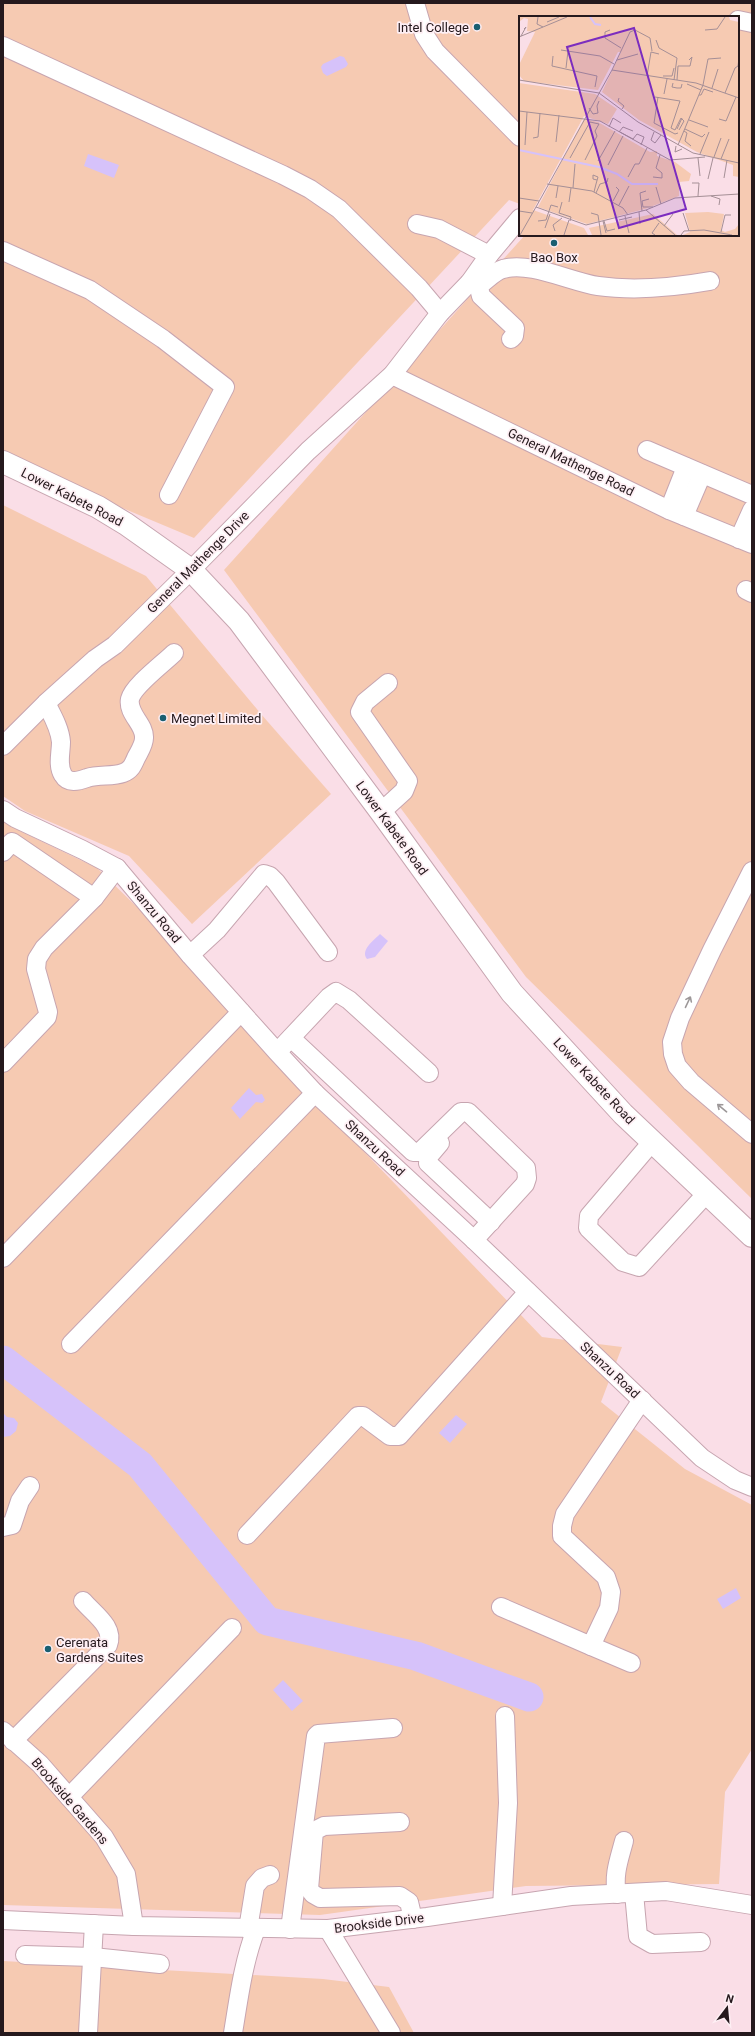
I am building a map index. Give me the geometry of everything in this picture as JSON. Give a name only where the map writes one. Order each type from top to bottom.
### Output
[{"type":"main road","name":"Lower Kabete Road","points":[[3,462],[98,507],[126,524],[192,570],[239,621],[381,812],[512,993],[623,1114],[752,1236]]},
{"type":"street","points":[[415,3],[424,34],[434,51],[519,135]]},
{"type":"street","points":[[739,20],[752,23]]},
{"type":"street","points":[[3,46],[283,175],[310,189],[339,209],[419,288],[440,312]]},
{"type":"street","points":[[474,283],[489,254],[519,219]]},
{"type":"street","points":[[417,224],[439,229],[489,254]]},
{"type":"street","points":[[3,251],[90,290],[163,339],[225,387],[169,495]]},
{"type":"street","points":[[474,283],[503,269],[513,268],[531,269],[597,286],[616,288],[685,286],[710,281]]},
{"type":"street","points":[[474,283],[480,296],[515,328],[514,336],[510,339]]},
{"type":"street","name":"General Mathenge Drive","points":[[3,746],[46,703],[95,659],[115,645],[192,570],[308,451],[392,375],[440,312],[474,283]]},
{"type":"street","name":"General Mathenge Road","points":[[392,375],[677,513],[746,542]]},
{"type":"street","points":[[647,450],[752,495]]},
{"type":"street","points":[[677,513],[694,471]]},
{"type":"street","points":[[746,542],[752,510]]},
{"type":"street","points":[[46,703],[56,723],[61,741],[59,762],[63,775],[69,781],[77,781],[91,776],[122,774],[133,766],[144,739],[144,732],[135,718],[130,699],[136,690],[174,653]]},
{"type":"street","points":[[381,812],[404,791],[408,781],[360,712],[365,702],[388,683]]},
{"type":"street","name":"Shanzu Road","points":[[3,810],[117,868],[190,955],[315,1093],[474,1240],[702,1458],[735,1480],[752,1487]]},
{"type":"street","points":[[25,822],[7,847],[94,898]]},
{"type":"street","points":[[3,1062],[47,1017],[48,1012],[36,969],[37,959],[44,948],[94,898],[117,868]]},
{"type":"street","points":[[752,871],[680,1018],[672,1042],[672,1048],[676,1066],[691,1082],[752,1134]]},
{"type":"street","points":[[190,955],[217,930],[264,874],[270,876],[276,882],[328,952]]},
{"type":"street","points":[[277,1052],[329,997],[336,992],[349,1000],[429,1072]]},
{"type":"street","points":[[3,1258],[241,1012]]},
{"type":"street","points":[[291,1038],[413,1152],[420,1152],[461,1112],[468,1112],[526,1168],[527,1178],[525,1184],[474,1240]]},
{"type":"street","points":[[71,1344],[315,1093]]},
{"type":"street","points":[[454,1119],[456,1124],[455,1128],[429,1156],[428,1163],[491,1222]]},
{"type":"street","points":[[652,1142],[589,1216],[588,1228],[623,1262],[639,1266],[707,1193]]},
{"type":"street","points":[[247,1536],[358,1416],[363,1416],[390,1436],[399,1436],[528,1292]]},
{"type":"street","points":[[591,1646],[609,1608],[611,1592],[606,1577],[562,1536],[562,1526],[565,1514],[642,1400]]},
{"type":"street","points":[[3,1527],[12,1525],[20,1501],[30,1486]]},
{"type":"street","points":[[8,1736],[108,1645],[111,1637],[109,1630],[83,1601]]},
{"type":"street","points":[[501,1607],[631,1663]]},
{"type":"street","points":[[69,1797],[232,1628]]},
{"type":"street","points":[[502,1906],[508,1803],[505,1716]]},
{"type":"street","points":[[290,1929],[316,1736],[318,1734],[393,1728]]},
{"type":"street","name":"Brookside Gardens","points":[[8,1736],[40,1764],[104,1837],[126,1874],[134,1926]]},
{"type":"street","points":[[400,1822],[324,1826],[317,1828],[314,1831],[309,1888],[313,1894],[320,1898],[400,1896],[408,1902],[413,1919]]},
{"type":"street","points":[[624,1842],[616,1872],[615,1883],[626,1893],[638,1936],[644,1941],[652,1944],[702,1942]]},
{"type":"street","points":[[232,2033],[241,1977],[252,1929],[255,1886],[262,1878],[270,1875]]},
{"type":"street","name":"Brookside Drive","points":[[3,1920],[134,1926],[328,1929],[413,1919],[571,1896],[666,1891],[752,1905]]},
{"type":"street","points":[[88,2033],[94,1924]]},
{"type":"street","points":[[328,1929],[391,2033]]},
{"type":"street","points":[[25,1955],[92,1958],[160,1964]]},
{"type":"shaded area","points":[[3,3],[752,3],[752,1199],[526,977],[224,570],[524,236],[739,236],[739,16],[519,16],[519,204],[509,200],[194,538],[3,458]]},
{"type":"shaded area","points":[[340,56],[344,57],[348,64],[346,67],[327,76],[323,73],[321,67],[323,64]]},
{"type":"shaded area","points":[[88,154],[119,165],[114,178],[84,166]]},
{"type":"shaded area","points":[[3,505],[146,576],[261,714],[331,794],[192,924],[129,856],[25,811],[3,796]]},
{"type":"shaded area","points":[[3,820],[20,831],[97,868],[141,911],[326,1112],[542,1337],[622,1347],[601,1402],[685,1469],[752,1505],[752,1749],[725,1792],[719,1884],[526,1886],[320,1915],[3,1905]]},
{"type":"shaded area","points":[[380,934],[388,941],[375,957],[367,959],[365,956],[366,949]]},
{"type":"shaded area","points":[[249,1088],[256,1095],[262,1094],[265,1100],[262,1103],[256,1102],[240,1119],[231,1108]]},
{"type":"shaded area","points":[[3,1413],[7,1417],[14,1418],[18,1423],[16,1431],[10,1436],[3,1437]]},
{"type":"shaded area","points":[[456,1415],[467,1424],[450,1443],[439,1433]]},
{"type":"shaded area","points":[[736,1588],[741,1598],[723,1609],[717,1599]]},
{"type":"shaded area","points":[[283,1680],[303,1701],[292,1711],[273,1690]]},
{"type":"shaded area","points":[[3,1961],[323,1979],[389,1987],[414,2033],[3,2033]]},
{"type":"waterway","points":[[3,1360],[140,1465],[267,1621],[416,1656],[529,1697]]},
{"type":"place","name":"Intel College","points":[[477,27]]},
{"type":"place","name":"Bao Box","points":[[554,243]]},
{"type":"place","name":"Megnet Limited","points":[[163,718]]},
{"type":"place","name":"Cerenata Gardens Suites","points":[[48,1649]]}]
